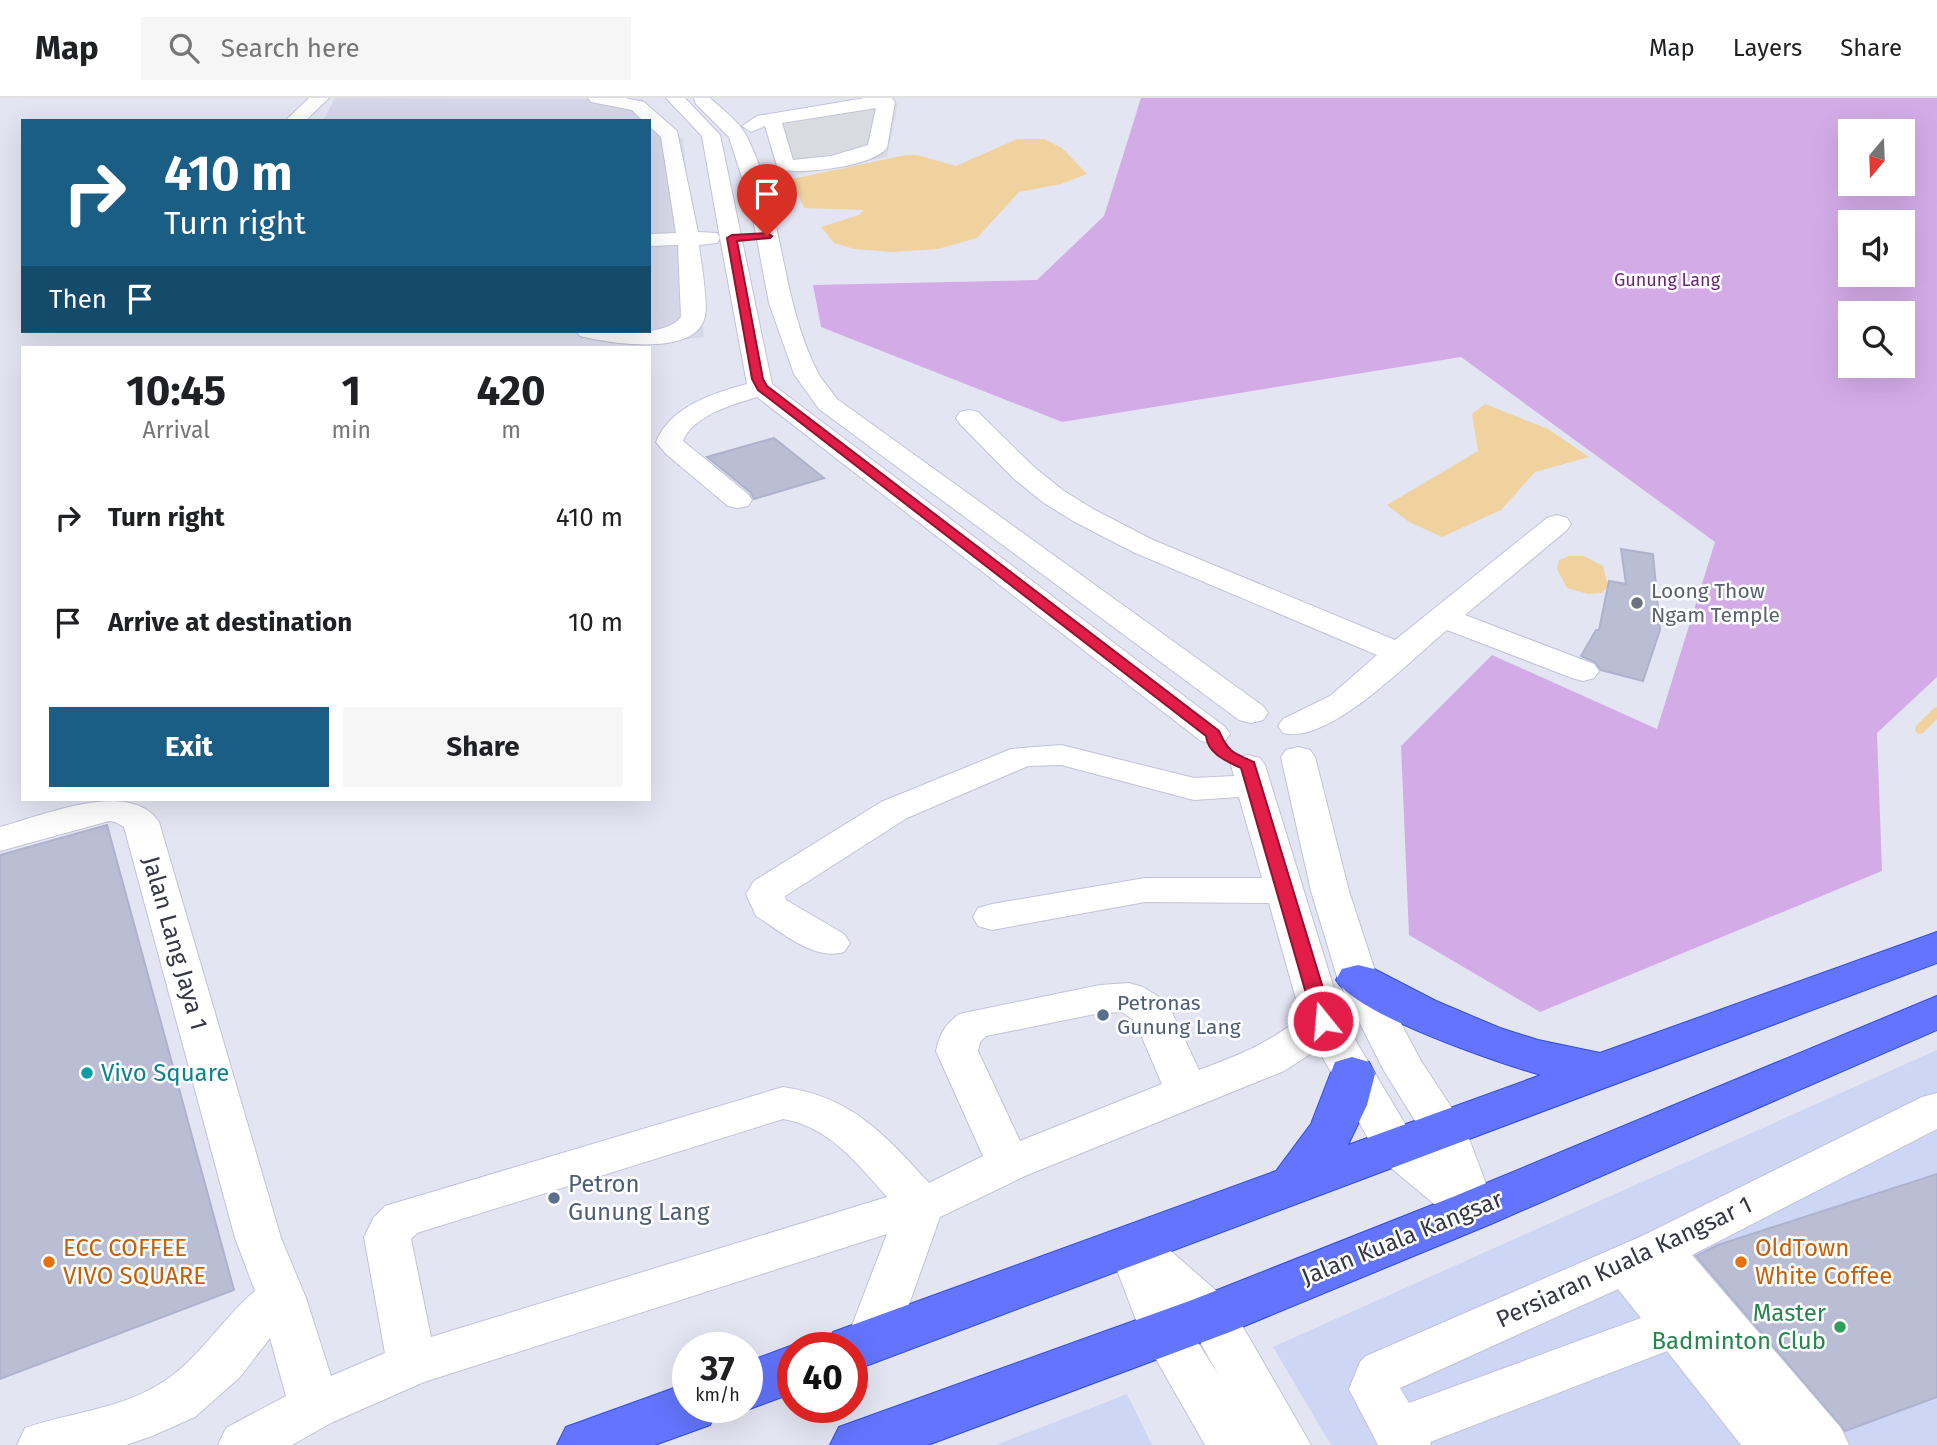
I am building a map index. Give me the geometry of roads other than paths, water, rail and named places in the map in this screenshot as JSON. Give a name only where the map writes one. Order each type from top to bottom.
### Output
[{"type":"highway","points":[[868,1342],[1937,947]]},
{"type":"highway","points":[[1358,980],[1414,1011],[1467,1034],[1531,1055],[1603,1071]]},
{"type":"highway","name":"Jalan Kuala Kangsar","points":[[859,1445],[1189,1324],[1473,1210],[1937,1012]]},
{"type":"highway","points":[[1293,1183],[1332,1134],[1344,1108],[1352,1074]]},
{"type":"highway","points":[[586,1445],[672,1414]]},
{"type":"street","points":[[296,119],[320,98]]},
{"type":"street","points":[[597,98],[638,106],[648,112],[670,135],[688,238],[693,317],[689,326],[677,333],[652,337],[600,333]]},
{"type":"street","points":[[675,98],[711,135],[757,379],[762,388],[1213,734]]},
{"type":"street","points":[[700,98],[738,137],[760,203],[781,303],[806,374],[828,404],[1251,713]]},
{"type":"street","points":[[776,136],[836,107],[879,106]]},
{"type":"street","points":[[776,136],[785,165],[796,167],[860,155],[877,148],[879,106]]},
{"type":"street","points":[[776,136],[879,106]]},
{"type":"street","points":[[843,139],[879,106]]},
{"type":"street","points":[[738,137],[744,135],[753,123],[776,136],[805,147]]},
{"type":"street","points":[[651,162],[674,159]]},
{"type":"street","points":[[651,240],[767,236]]},
{"type":"street","points":[[738,500],[675,448],[669,442],[669,437],[676,428],[699,412],[727,398],[762,388]]},
{"type":"street","points":[[969,418],[1024,473],[1054,497],[1083,515],[1143,546],[1399,653]]},
{"type":"street","points":[[830,943],[770,906],[765,894],[767,890],[894,810],[1023,756],[1062,754],[1194,789],[1277,766],[1297,742],[1399,653],[1557,524]]},
{"type":"street","points":[[1442,617],[1583,671]]},
{"type":"street","points":[[1251,713],[1276,717],[1297,742],[1330,891],[1358,980],[1404,1069],[1443,1128],[1473,1210],[1395,1146],[1323,1021],[1251,775],[1226,756],[1214,742],[1213,734],[1217,726],[1226,720],[1251,713]]},
{"type":"street","name":"Jalan Lang Jaya 1","points":[[0,839],[108,810],[124,811],[141,822],[258,1238],[282,1298],[315,1406]]},
{"type":"street","points":[[992,917],[1145,890],[1284,891]]},
{"type":"street","points":[[1009,1164],[957,1051],[960,1035],[974,1024],[1100,999],[1129,997],[1152,1012],[1187,1090]]},
{"type":"street","points":[[244,1445],[315,1406],[411,1364],[921,1205],[1009,1164],[1187,1090],[1269,1060],[1296,1045],[1323,1021]]},
{"type":"street","points":[[411,1364],[387,1237],[401,1219],[783,1103],[813,1107],[841,1122],[921,1205]]},
{"type":"street","name":"Persiaran Kuala Kangsar 1","points":[[1401,1438],[1374,1389],[1378,1377],[1384,1371],[1643,1258],[1937,1109]]},
{"type":"street","points":[[867,1332],[921,1205]]},
{"type":"street","points":[[1131,1244],[1189,1324],[1286,1445]]},
{"type":"street","points":[[1643,1258],[1677,1326],[1772,1445]]},
{"type":"street","points":[[1643,1258],[1823,1445]]},
{"type":"street","points":[[43,1445],[134,1420],[177,1401],[222,1362],[254,1321],[282,1298]]},
{"type":"street","points":[[1189,1324],[1233,1445]]},
{"type":"street","points":[[1401,1438],[1677,1326]]},
{"type":"waterway","points":[[1920,729],[1937,712]]},
{"type":"place","name":"Loong Thow Ngam Temple","points":[[1637,603]]},
{"type":"place","name":"Petronas Gunung Lang","points":[[1103,1015]]},
{"type":"place","name":"Vivo Square","points":[[87,1073]]},
{"type":"place","name":"Petron Gunung Lang","points":[[554,1198]]},
{"type":"place","name":"ECC COFFEE VIVO SQUARE","points":[[49,1262]]},
{"type":"place","name":"OldTown White Coffee","points":[[1741,1262]]},
{"type":"place","name":"Master Badminton Club","points":[[1840,1327]]},
{"type":"park label","name":"Gunung Lang","points":[[1667,280]]}]
